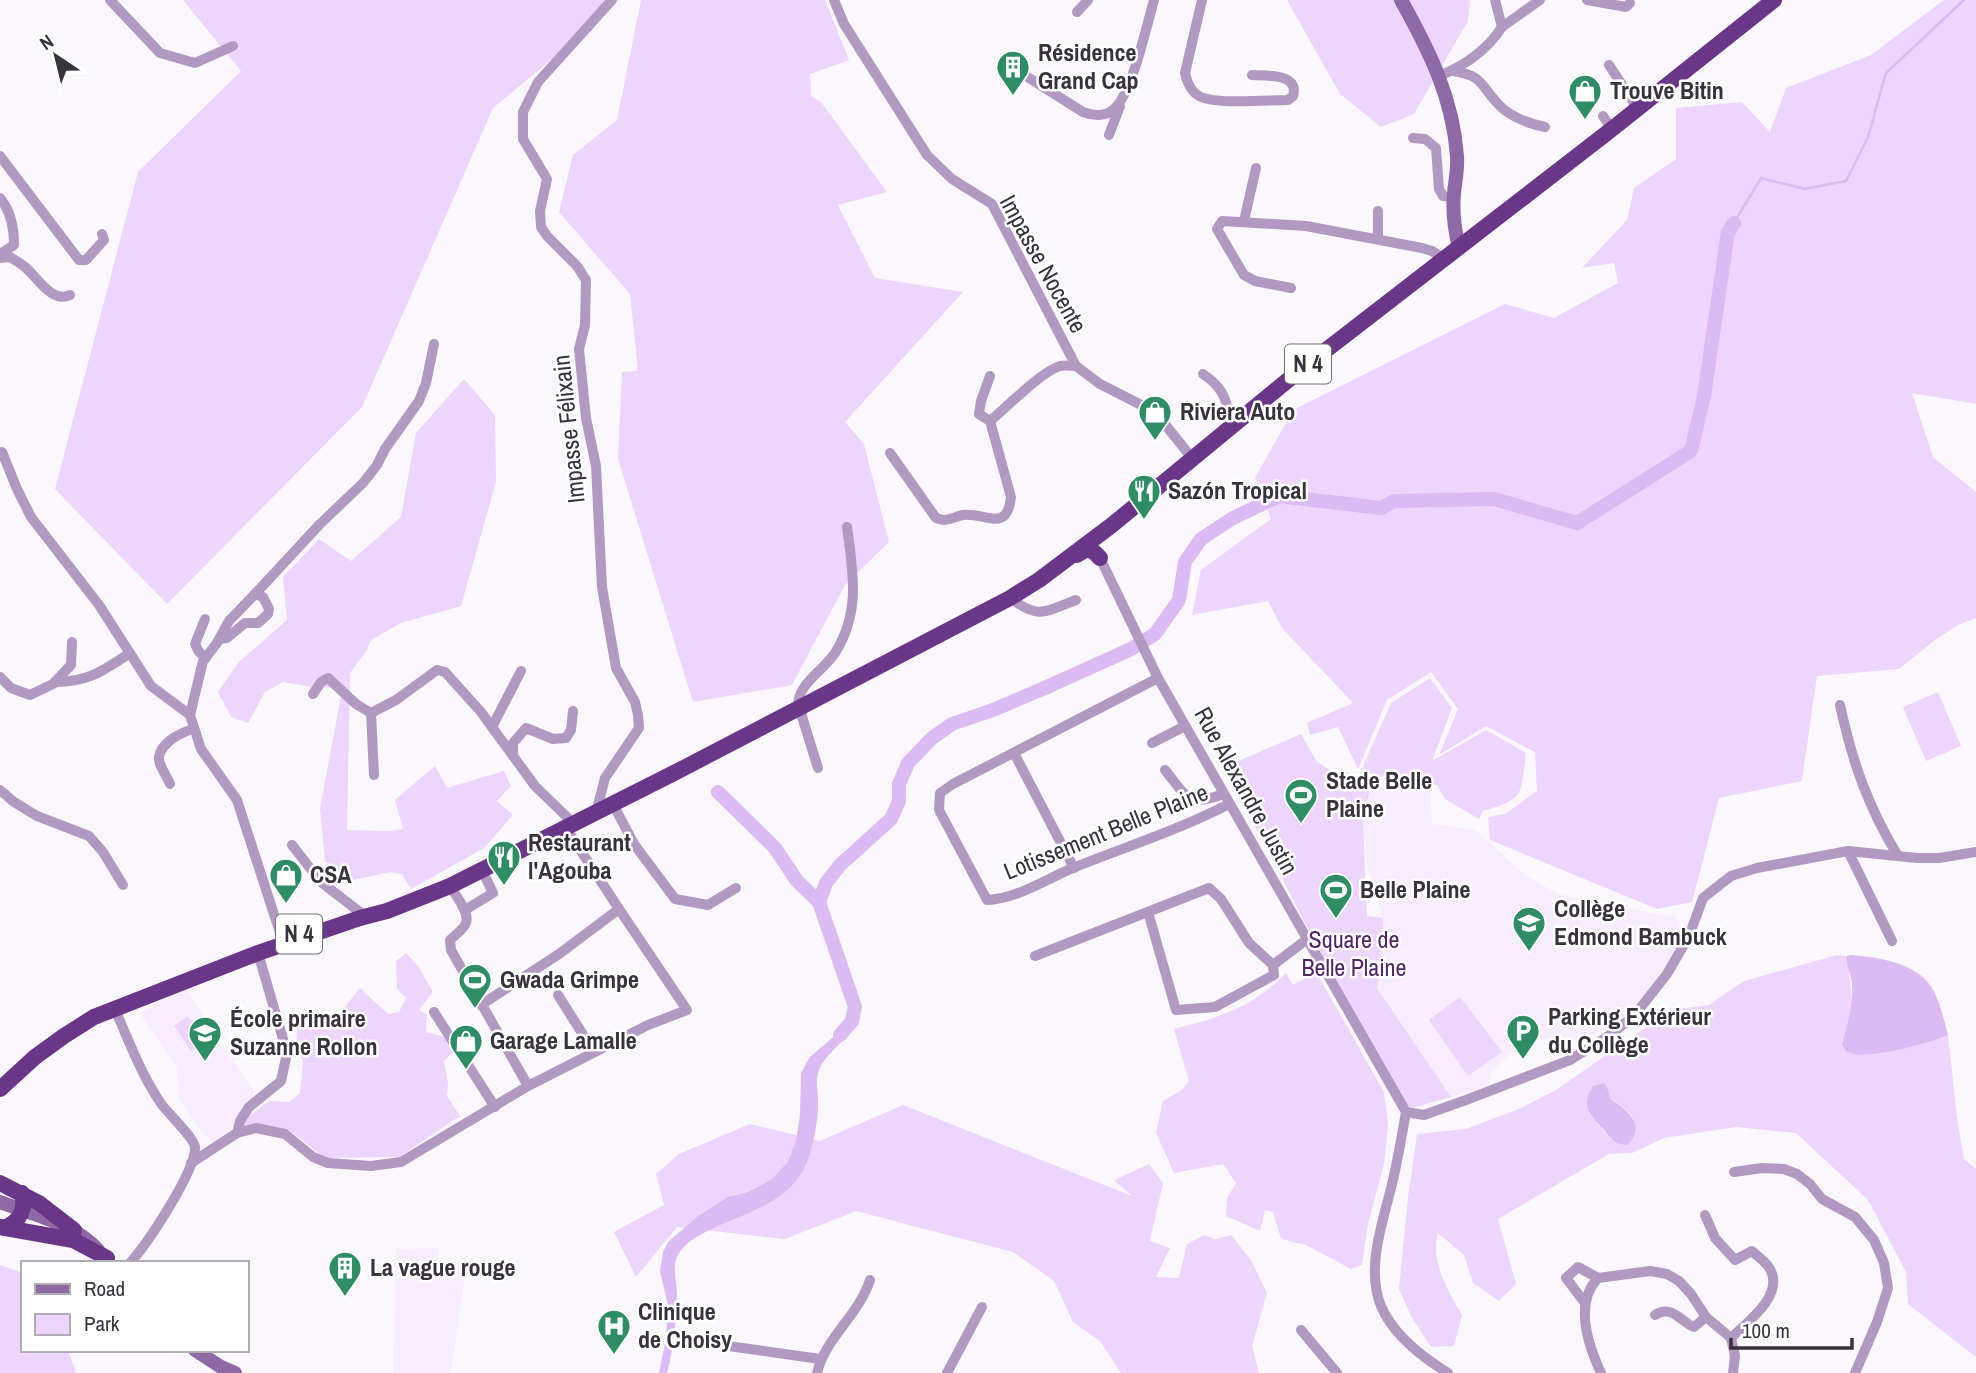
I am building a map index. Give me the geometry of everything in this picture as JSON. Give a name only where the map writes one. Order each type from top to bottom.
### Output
[{"type":"highway","name":"N 4","points":[[0,1089],[35,1057],[94,1017],[258,953],[387,911],[450,886],[1010,598],[1112,526],[1192,458],[1459,248],[1607,122],[1638,109],[1765,3]]},
{"type":"highway","name":"N 4","points":[[799,706],[1025,585],[1175,474]]},
{"type":"highway","points":[[1100,558],[1097,544],[1112,526]]},
{"type":"highway","points":[[1057,567],[1087,550],[1100,558]]},
{"type":"highway","name":"N 4","points":[[0,1074],[57,1030],[108,1001],[164,979],[449,884],[569,825]]},
{"type":"highway","points":[[0,1183],[57,1215],[67,1233],[108,1261]]},
{"type":"highway","points":[[3,1227],[30,1213],[22,1194]]},
{"type":"highway","points":[[3,1227],[67,1233]]},
{"type":"main road","points":[[1401,0],[1427,48],[1446,73],[1457,159],[1453,197],[1459,248]]},
{"type":"main road","points":[[0,1202],[55,1221],[67,1233]]},
{"type":"main road","points":[[198,1352],[235,1373]]},
{"type":"street","points":[[110,0],[160,53],[195,63],[233,46]]},
{"type":"street","name":"Impasse Félixain","points":[[605,806],[605,778],[639,728],[638,715],[635,702],[616,668],[602,587],[596,466],[586,418],[579,349],[584,325],[586,280],[577,266],[541,227],[540,211],[547,179],[523,139],[523,112],[538,82],[612,0]]},
{"type":"street","name":"Impasse Nocente","points":[[834,0],[844,24],[927,155],[952,179],[992,204],[1076,366],[1100,384],[1155,412],[1192,458]]},
{"type":"street","points":[[1077,12],[1088,0]]},
{"type":"street","points":[[1109,135],[1154,0]]},
{"type":"street","points":[[1202,0],[1185,73],[1186,82],[1200,97],[1214,100],[1288,100],[1293,96],[1293,85],[1283,77],[1252,75]]},
{"type":"street","points":[[1495,0],[1502,27]]},
{"type":"street","points":[[1446,73],[1483,50],[1502,27],[1540,0]]},
{"type":"street","points":[[1587,0],[1626,7],[1630,3]]},
{"type":"street","points":[[1609,65],[1638,109]]},
{"type":"street","points":[[1010,66],[1094,116],[1114,109],[1122,99]]},
{"type":"street","points":[[1446,73],[1475,76],[1501,107],[1530,124],[1545,127]]},
{"type":"street","points":[[1413,138],[1425,139],[1436,148],[1439,190],[1443,196],[1453,197]]},
{"type":"street","points":[[0,156],[79,260],[86,260],[104,240],[102,234]]},
{"type":"street","points":[[1244,221],[1256,168]]},
{"type":"street","points":[[0,198],[7,207],[14,232],[14,245],[0,256]]},
{"type":"street","points":[[1378,211],[1378,239]]},
{"type":"street","points":[[1291,288],[1255,281],[1244,275],[1217,229],[1222,221],[1306,226],[1432,251],[1444,259]]},
{"type":"street","points":[[0,256],[10,257],[25,267],[56,297],[64,298],[70,295]]},
{"type":"street","points":[[282,939],[237,800],[201,749],[190,715],[206,657],[229,621],[320,524],[363,483],[377,465],[419,401],[435,344]]},
{"type":"street","points":[[990,421],[1019,398],[1030,385],[1059,366],[1076,366]]},
{"type":"street","points":[[1203,374],[1227,399],[1228,415],[1237,422]]},
{"type":"street","points":[[890,453],[936,518],[943,521],[965,515],[999,519],[1006,514],[1010,508],[1011,497],[990,421],[979,414],[990,376]]},
{"type":"street","points":[[2,452],[31,517],[99,605],[151,687],[190,715]]},
{"type":"street","points":[[818,768],[799,706],[800,690],[822,670],[836,652],[851,615],[855,584],[847,527]]},
{"type":"street","name":"Rue Alexandre Justin","points":[[1100,558],[1158,678],[1406,1112]]},
{"type":"street","points":[[219,639],[227,638],[245,623],[258,623],[268,614],[268,604],[263,597],[255,594]]},
{"type":"street","points":[[1010,598],[1032,612],[1039,613],[1076,600]]},
{"type":"street","points":[[205,619],[195,644],[199,652],[206,657]]},
{"type":"street","points":[[0,677],[10,688],[30,695],[55,682],[71,665],[72,642]]},
{"type":"street","points":[[55,682],[76,682],[101,673],[130,653]]},
{"type":"street","points":[[191,1163],[237,1133],[256,1128],[280,1132],[313,1157],[340,1165],[390,1165],[410,1158],[448,1132],[528,1086],[648,1026],[687,1010],[619,909],[569,825],[445,672],[437,670],[396,700],[371,713],[364,711],[328,678],[321,681],[313,694]]},
{"type":"street","points":[[492,727],[521,671]]},
{"type":"street","name":"Lotissement Belle Plaine","points":[[1158,678],[953,783],[940,793],[939,810],[987,900],[996,900],[1021,891],[1195,820],[1226,799]]},
{"type":"street","points":[[1840,705],[1851,757],[1879,825],[1898,856]]},
{"type":"street","points":[[513,757],[513,743],[526,728],[553,740],[566,738],[571,730],[573,711]]},
{"type":"street","points":[[371,713],[374,775]]},
{"type":"street","points":[[1152,743],[1185,726]]},
{"type":"street","points":[[170,783],[159,760],[160,753],[177,736],[194,729]]},
{"type":"street","points":[[1014,753],[1074,868]]},
{"type":"street","points":[[1165,770],[1190,799],[1195,820]]},
{"type":"street","points":[[0,790],[37,816],[89,836],[103,852],[123,885]]},
{"type":"street","points":[[1190,799],[1226,799]]},
{"type":"street","points":[[605,806],[675,899],[708,905],[736,888]]},
{"type":"street","points":[[292,845],[321,882],[360,913]]},
{"type":"street","points":[[1848,851],[1892,941]]},
{"type":"street","points":[[1448,1373],[1424,1358],[1398,1332],[1381,1308],[1376,1292],[1375,1258],[1406,1112],[1424,1115],[1570,1060],[1607,1037],[1634,1016],[1667,974],[1689,936],[1703,898],[1731,876],[1756,868],[1848,851],[1939,858],[1976,852]]},
{"type":"street","points":[[465,910],[493,893],[482,870]]},
{"type":"street","points":[[450,886],[465,910],[466,924],[450,940],[449,945],[528,1086]]},
{"type":"street","points":[[1035,956],[1209,888],[1221,899],[1249,943],[1273,965],[1274,975],[1214,1007],[1176,1010],[1148,912]]},
{"type":"street","points":[[481,1005],[559,954],[619,909]]},
{"type":"street","points":[[1273,965],[1306,940]]},
{"type":"street","points":[[237,1133],[240,1121],[249,1107],[281,1080],[287,1053],[258,953]]},
{"type":"street","points":[[558,995],[594,1052]]},
{"type":"street","points":[[115,1009],[152,1089],[192,1140],[195,1148],[191,1163],[163,1217],[143,1249],[132,1261]]},
{"type":"street","points":[[434,1012],[495,1107]]},
{"type":"street","points":[[1734,1172],[1762,1168],[1784,1169],[1797,1174],[1830,1205],[1855,1217],[1874,1240],[1884,1263],[1888,1288],[1856,1373]]},
{"type":"street","points":[[1705,1215],[1715,1238],[1735,1260],[1752,1251],[1769,1267],[1773,1275],[1769,1297],[1731,1338]]},
{"type":"street","points":[[1585,1303],[1566,1278],[1578,1267],[1598,1278],[1650,1270],[1667,1274],[1685,1287],[1706,1318],[1731,1338],[1735,1356],[1733,1373]]},
{"type":"street","points":[[1598,1278],[1586,1293],[1585,1303],[1590,1345],[1601,1373]]},
{"type":"street","points":[[817,1373],[820,1359],[865,1295],[870,1280]]},
{"type":"street","points":[[947,1373],[982,1307]]},
{"type":"street","points":[[1655,1315],[1661,1311],[1672,1312],[1694,1327],[1706,1318]]},
{"type":"street","points":[[1301,1331],[1338,1373]]},
{"type":"street","points":[[700,1342],[820,1359]]},
{"type":"shaded area","name":"Collège Edmond Bambuck","points":[[1371,784],[1430,786],[1432,824],[1476,830],[1524,874],[1558,894],[1667,916],[1674,913],[1687,937],[1643,1005],[1585,1040],[1535,1038],[1517,1048],[1493,1070],[1488,1085],[1451,1097],[1377,988],[1381,969],[1383,918],[1366,861],[1363,822]]},
{"type":"shaded area","points":[[1847,956],[1896,963],[1925,979],[1942,1011],[1948,1035],[1884,1052],[1858,1055],[1847,1051],[1842,1045],[1852,1000],[1847,960]]},
{"type":"shaded area","name":"École primaire Suzanne Rollon","points":[[185,987],[253,1090],[253,1098],[230,1128],[214,1143],[201,1131],[179,1100],[177,1068],[140,1014]]},
{"type":"shaded area","points":[[852,1021],[846,1036],[825,1059],[818,1073],[815,1134],[807,1162],[796,1181],[762,1207],[702,1234],[687,1244],[677,1257],[677,1304],[673,1344],[667,1373],[659,1373],[666,1338],[668,1305],[660,1271],[663,1252],[668,1242],[697,1217],[728,1197],[746,1193],[771,1180],[788,1162],[796,1141],[800,1115],[801,1073],[810,1057]]},
{"type":"shaded area","points":[[1604,1083],[1611,1100],[1629,1114],[1635,1125],[1633,1138],[1627,1145],[1619,1144],[1611,1138],[1588,1110],[1587,1100],[1593,1086]]},
{"type":"shaded area","points":[[439,1248],[439,1262],[467,1263],[451,1373],[393,1373],[396,1249]]},
{"type":"green space","points":[[183,0],[605,0],[600,19],[493,108],[362,407],[167,604],[55,489],[138,172],[241,71]]},
{"type":"green space","points":[[641,0],[825,0],[849,60],[810,74],[811,96],[821,102],[887,192],[838,205],[875,278],[963,292],[845,422],[864,444],[889,542],[845,585],[792,685],[693,702],[618,459],[622,372],[638,371],[630,294],[559,212],[573,155],[617,120]]},
{"type":"green space","points":[[1287,0],[1470,0],[1468,21],[1414,114],[1381,127],[1340,94]]},
{"type":"green space","points":[[1944,0],[1976,0],[1976,404],[1912,393],[1933,457],[1976,492],[1976,618],[1958,625],[1935,640],[1899,669],[1817,676],[1802,781],[1719,798],[1692,902],[1657,909],[1490,840],[1488,817],[1505,814],[1537,791],[1535,752],[1486,726],[1439,755],[1458,709],[1431,672],[1387,700],[1358,769],[1338,727],[1310,735],[1307,723],[1353,703],[1282,628],[1268,601],[1192,615],[1201,570],[1271,519],[1255,478],[1293,410],[1505,304],[1554,318],[1618,283],[1614,263],[1582,268],[1627,220],[1634,188],[1676,159],[1676,108],[1742,102],[1770,132],[1786,88],[1871,55]]},
{"type":"green space","points":[[464,379],[495,415],[496,482],[461,606],[401,623],[371,640],[350,673],[347,830],[403,829],[395,800],[435,766],[447,788],[504,771],[511,786],[497,801],[513,815],[484,848],[411,889],[402,874],[391,872],[348,881],[325,861],[320,808],[343,686],[317,688],[283,682],[265,692],[248,723],[231,717],[218,692],[239,662],[287,620],[283,577],[319,539],[351,561],[401,517],[416,433]]},
{"type":"green space","points":[[1430,678],[1452,708],[1432,761],[1486,730],[1526,753],[1518,793],[1507,803],[1483,811],[1479,819],[1445,799],[1437,785],[1360,773],[1391,703]]},
{"type":"green space","points":[[1938,692],[1961,746],[1926,761],[1903,707]]},
{"type":"green space","name":"Square de Belle Plaine","points":[[1301,734],[1317,762],[1335,773],[1345,771],[1371,784],[1363,822],[1367,916],[1383,918],[1381,969],[1377,988],[1451,1097],[1412,1108],[1405,1104],[1316,944],[1230,778],[1239,772],[1236,762]]},
{"type":"green space","points":[[406,953],[418,966],[433,992],[419,1010],[427,1015],[426,1032],[446,1037],[453,1052],[444,1061],[447,1096],[460,1116],[399,1157],[325,1158],[288,1130],[271,1126],[242,1127],[243,1121],[269,1101],[289,1102],[300,1093],[303,1061],[296,1049],[297,1027],[336,1018],[360,988],[388,1014],[399,1012],[406,998],[397,989],[396,961]]},
{"type":"green space","points":[[1837,955],[1847,956],[1852,1012],[1845,1034],[1852,1054],[1895,1050],[1948,1035],[1964,1159],[1976,1169],[1976,1357],[1908,1304],[1906,1272],[1868,1200],[1796,1133],[1736,1127],[1664,1138],[1632,1153],[1609,1154],[1498,1219],[1516,1284],[1499,1301],[1473,1283],[1464,1255],[1438,1233],[1438,1265],[1462,1315],[1454,1346],[1431,1347],[1412,1318],[1399,1289],[1417,1134],[1466,1129],[1519,1109],[1556,1090],[1671,1010],[1709,1005],[1744,981]],"holes":[[[1607,1087],[1611,1100],[1630,1114],[1635,1126],[1611,1139],[1589,1114]]]},
{"type":"green space","points":[[1316,972],[1384,1092],[1388,1125],[1384,1164],[1368,1224],[1362,1265],[1351,1269],[1306,1245],[1281,1239],[1273,1212],[1265,1210],[1260,1231],[1226,1216],[1227,1198],[1236,1183],[1223,1164],[1174,1173],[1156,1133],[1163,1101],[1182,1090],[1189,1081],[1174,1029],[1235,1010],[1261,995],[1286,973],[1293,985]]},
{"type":"green space","points":[[1460,997],[1502,1052],[1468,1076],[1429,1020]]},
{"type":"green space","points":[[188,1016],[206,1041],[191,1051],[174,1026]]},
{"type":"green space","points":[[903,1105],[1132,1196],[1114,1180],[1149,1164],[1163,1183],[1150,1241],[1170,1248],[1156,1277],[1179,1278],[1187,1244],[1204,1235],[1215,1239],[1231,1235],[1251,1260],[1267,1293],[1252,1346],[1259,1373],[1121,1373],[1100,1341],[1073,1322],[1054,1281],[1013,1252],[856,1211],[785,1239],[677,1227],[636,1277],[614,1232],[664,1205],[656,1174],[679,1154],[750,1124],[820,1141]]},
{"type":"green space","points":[[0,1265],[21,1272],[21,1352],[69,1352],[76,1373],[0,1373]]},
{"type":"waterway","points":[[1734,223],[1761,178],[1805,189],[1846,181],[1868,137],[1886,73],[1964,0]]},
{"type":"waterway","points":[[840,1035],[852,1021],[855,1007],[819,902],[826,883],[840,865],[891,819],[899,801],[899,784],[908,763],[932,738],[952,724],[1047,687],[1131,649],[1155,634],[1179,600],[1185,562],[1201,539],[1233,518],[1279,496],[1381,508],[1394,501],[1494,499],[1577,523],[1691,451],[1704,396],[1728,232],[1734,223]]},
{"type":"waterway","points":[[718,792],[775,848],[797,881],[819,902]]},
{"type":"place","name":"Résidence Grand Cap","points":[[1013,97]]},
{"type":"place","name":"Trouve Bitin","points":[[1585,121]]},
{"type":"place","name":"Riviera Auto","points":[[1155,442]]},
{"type":"place","name":"Sazón Tropical","points":[[1144,521]]},
{"type":"place","name":"Stade Belle Plaine","points":[[1301,825]]},
{"type":"place","name":"Restaurant l'Agouba","points":[[504,887]]},
{"type":"place","name":"CSA","points":[[286,905]]},
{"type":"place","name":"Belle Plaine","points":[[1336,920]]},
{"type":"place","name":"Collège Edmond Bambuck","points":[[1529,953]]},
{"type":"place","name":"Gwada Grimpe","points":[[475,1010]]},
{"type":"place","name":"Parking Extérieur du Collège","points":[[1523,1061]]},
{"type":"place","name":"École primaire Suzanne Rollon","points":[[205,1063]]},
{"type":"place","name":"Garage Lamalle","points":[[466,1071]]},
{"type":"place","name":"La vague rouge","points":[[345,1298]]},
{"type":"place","name":"Clinique de Choisy","points":[[614,1356]]}]
